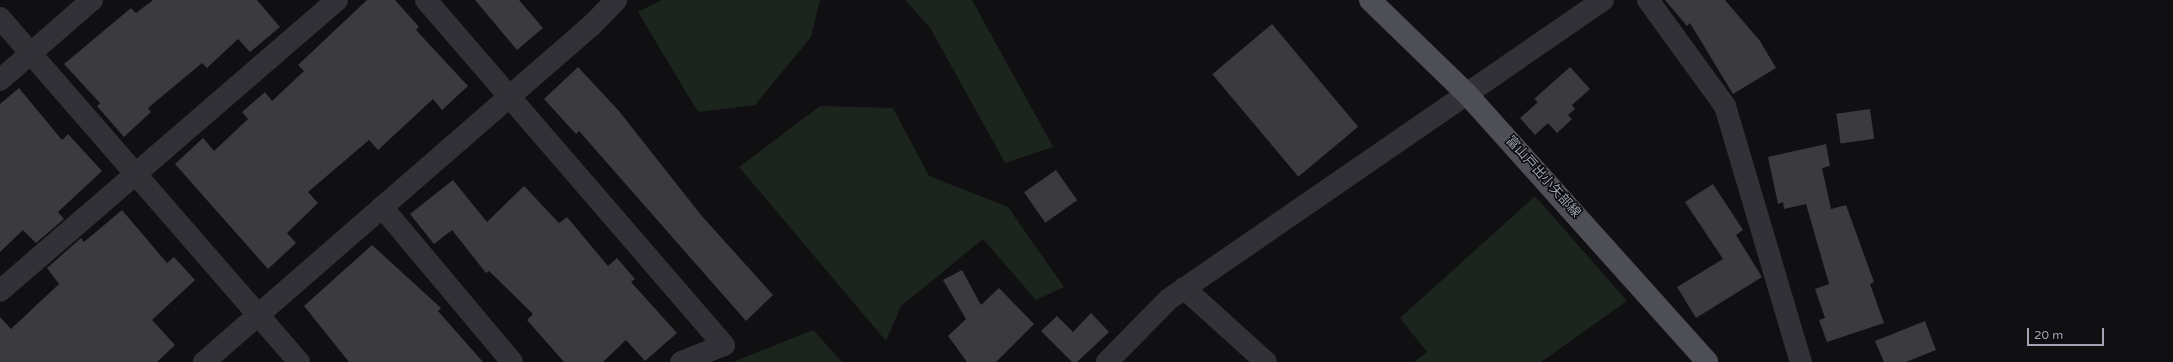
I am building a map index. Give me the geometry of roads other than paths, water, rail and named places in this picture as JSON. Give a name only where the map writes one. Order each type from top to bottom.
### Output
[{"type":"main road","name":"富山戸出小矢部線","points":[[1370,0],[1466,93],[1707,362]]},
{"type":"street","points":[[0,80],[92,0]]},
{"type":"street","points":[[0,291],[337,0]]},
{"type":"street","points":[[426,0],[724,345],[681,362]]},
{"type":"street","points":[[204,362],[509,97],[616,0]]},
{"type":"street","points":[[1107,362],[1184,288],[1466,93],[1604,0]]},
{"type":"street","points":[[1648,0],[1725,106],[1801,362]]},
{"type":"street","points":[[0,18],[298,362]]},
{"type":"street","points":[[382,207],[512,362]]},
{"type":"street","points":[[1184,288],[1266,362]]}]
